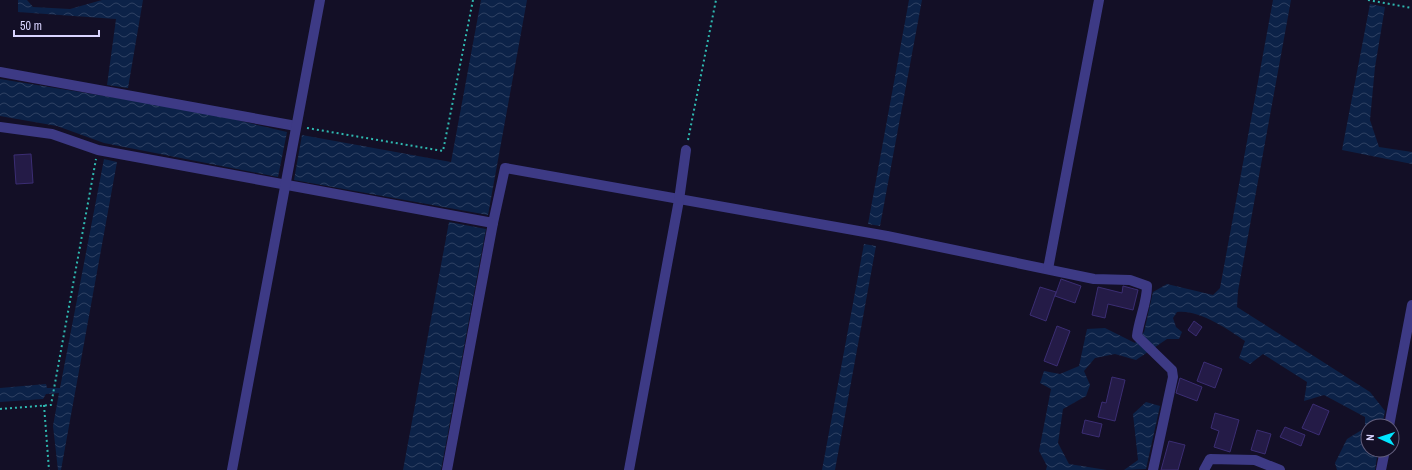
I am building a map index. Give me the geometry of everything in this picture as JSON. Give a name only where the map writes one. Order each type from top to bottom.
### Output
[{"type":"street","points":[[232,470],[320,0]]},
{"type":"street","points":[[1048,269],[1099,0]]},
{"type":"street","points":[[0,72],[296,126]]},
{"type":"street","points":[[0,127],[52,134],[98,150],[493,222]]},
{"type":"street","points":[[629,470],[679,200],[686,150]]},
{"type":"street","points":[[447,470],[493,222],[505,168],[887,236],[1094,279],[1130,280],[1147,286],[1147,295],[1139,320],[1137,336],[1172,370],[1173,377],[1153,470]]},
{"type":"street","points":[[1391,418],[1412,305]]},
{"type":"street","points":[[1204,470],[1210,458],[1254,460],[1280,470]]},
{"type":"street","points":[[1381,470],[1383,458]]},
{"type":"path","points":[[296,126],[443,151],[473,0]]},
{"type":"path","points":[[686,150],[716,0]]},
{"type":"path","points":[[1368,0],[1412,8]]},
{"type":"path","points":[[0,409],[51,405],[98,150]]},
{"type":"path","points":[[44,405],[49,470]]},
{"type":"water","points":[[18,0],[27,0],[33,7],[70,9],[102,0],[143,0],[128,88],[107,85],[116,19],[18,12]]},
{"type":"water","points":[[481,0],[527,0],[488,215],[294,180],[302,135],[451,162]]},
{"type":"water","points":[[909,0],[922,0],[880,226],[868,224]]},
{"type":"water","points":[[1273,0],[1291,0],[1238,291],[1237,307],[1370,392],[1385,411],[1384,418],[1365,418],[1324,395],[1304,401],[1307,382],[1263,354],[1250,364],[1239,358],[1245,341],[1230,331],[1203,317],[1185,312],[1177,312],[1173,318],[1176,327],[1182,332],[1179,339],[1167,339],[1136,360],[1115,354],[1095,358],[1084,371],[1090,385],[1086,396],[1063,409],[1058,443],[1069,464],[1107,470],[1046,470],[1047,466],[1039,451],[1051,389],[1040,383],[1044,371],[1060,374],[1079,366],[1087,329],[1105,328],[1135,343],[1144,332],[1153,292],[1167,284],[1213,295],[1220,288]]},
{"type":"water","points":[[1370,4],[1385,7],[1375,67],[1370,120],[1379,147],[1412,152],[1412,164],[1342,150]]},
{"type":"water","points":[[0,79],[203,112],[287,132],[278,177],[104,143],[57,126],[0,116]]},
{"type":"water","points":[[104,159],[117,162],[61,470],[58,470],[53,426],[59,393],[46,394],[43,399],[0,402],[0,388],[46,384],[47,388],[60,388]]},
{"type":"water","points":[[449,222],[486,229],[441,470],[403,470]]},
{"type":"water","points":[[864,244],[876,246],[835,470],[822,470]]},
{"type":"water","points":[[1146,402],[1160,406],[1146,469],[1124,470],[1138,460],[1133,414]]},
{"type":"water","points":[[1360,431],[1360,458],[1377,458],[1375,470],[1337,470],[1335,463],[1347,439]]},
{"type":"building","points":[[31,154],[33,183],[16,184],[14,155]]},
{"type":"building","points":[[1061,279],[1081,286],[1075,303],[1055,296]]},
{"type":"building","points":[[1123,286],[1138,290],[1133,310],[1108,304],[1105,318],[1092,315],[1098,287],[1122,293]]},
{"type":"building","points":[[1040,287],[1056,292],[1046,321],[1030,315]]},
{"type":"building","points":[[1194,321],[1202,327],[1196,336],[1188,330]]},
{"type":"building","points":[[1057,326],[1070,331],[1057,366],[1044,361]]},
{"type":"building","points":[[1204,362],[1222,369],[1215,388],[1197,381]]},
{"type":"building","points":[[1112,377],[1125,380],[1115,421],[1098,417],[1102,402],[1106,403]]},
{"type":"building","points":[[1180,378],[1202,387],[1197,401],[1176,393]]},
{"type":"building","points":[[1313,404],[1329,411],[1319,435],[1302,428]]},
{"type":"building","points":[[1215,413],[1239,420],[1230,452],[1214,447],[1219,431],[1211,428]]},
{"type":"building","points":[[1085,420],[1102,424],[1099,437],[1082,433]]},
{"type":"building","points":[[1285,427],[1305,435],[1301,446],[1280,437]]},
{"type":"building","points":[[1257,430],[1271,434],[1265,454],[1251,450]]},
{"type":"building","points":[[1169,441],[1185,445],[1178,470],[1161,470]]}]
